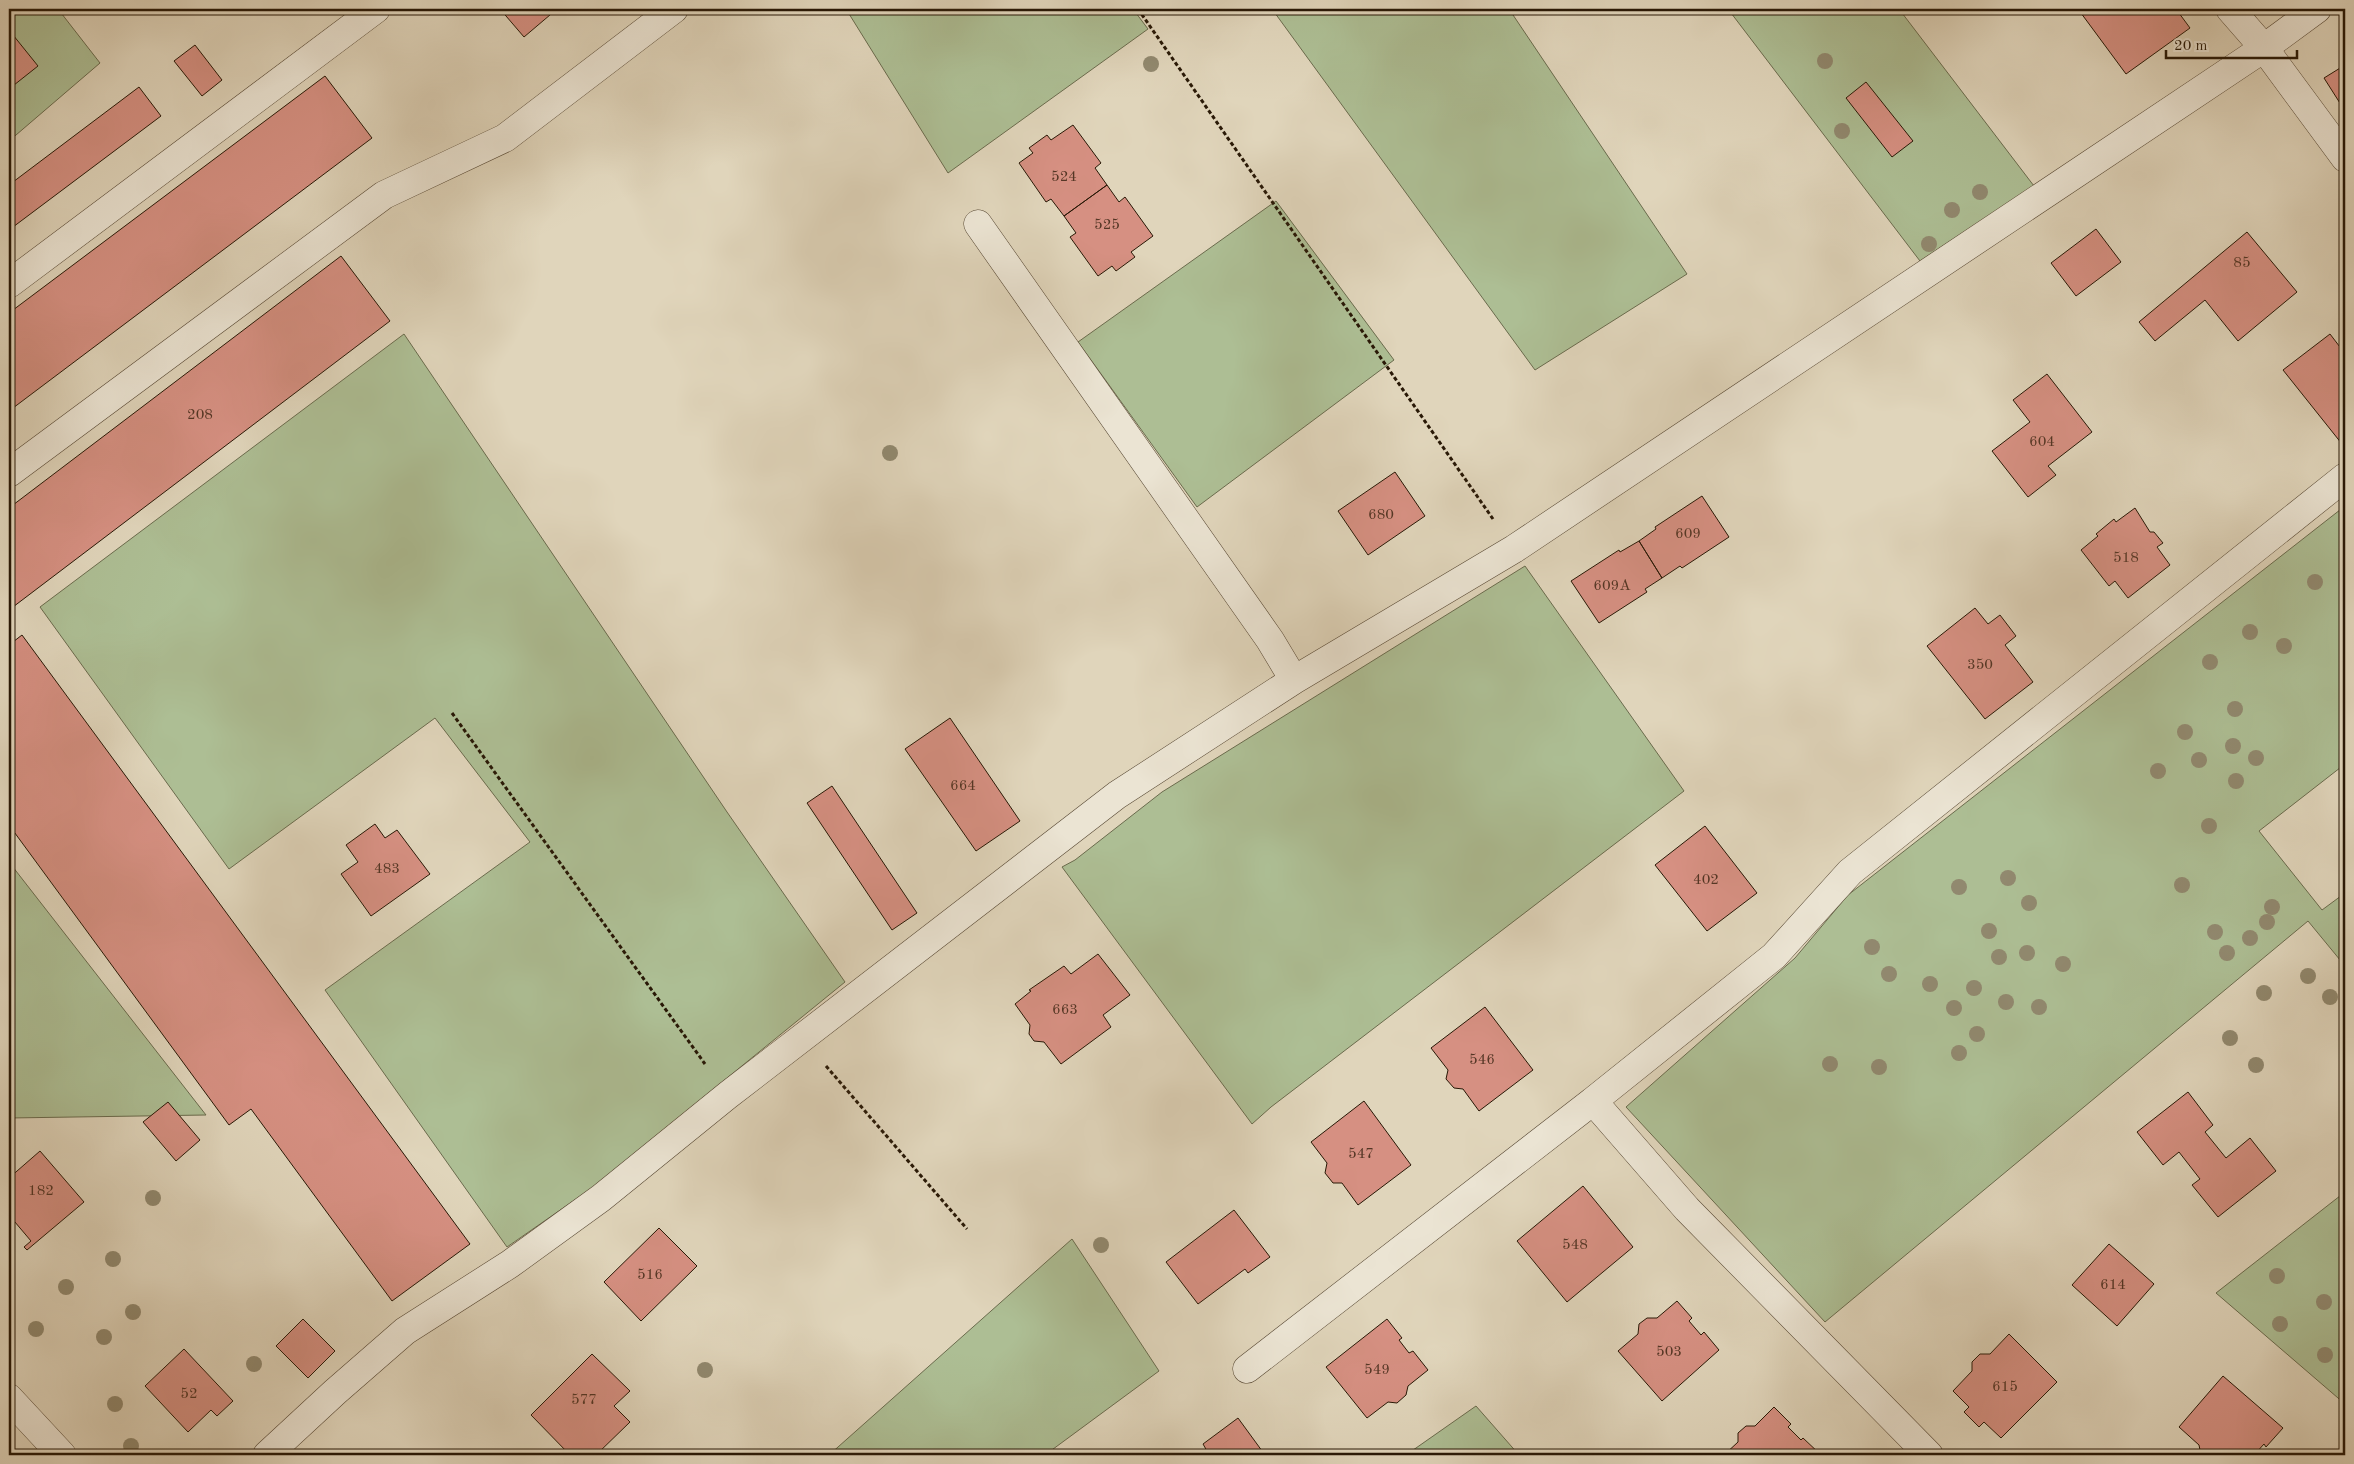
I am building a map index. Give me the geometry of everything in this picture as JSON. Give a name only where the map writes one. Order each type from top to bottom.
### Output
[{"type":"street","points":[[9,284],[376,9]]},
{"type":"street","points":[[9,473],[384,195],[505,138],[674,9]]},
{"type":"street","points":[[2230,9],[2264,48],[2345,158]]},
{"type":"street","points":[[267,1455],[335,1392],[406,1331],[510,1264],[600,1198],[728,1095],[1117,795],[1294,680],[1514,549],[2264,48],[2316,9]]},
{"type":"street","points":[[978,224],[1270,640],[1294,680]]},
{"type":"street","points":[[1247,1369],[1593,1101],[1774,956],[1850,872],[2345,477]]},
{"type":"street","points":[[1593,1101],[1687,1209],[1929,1455]]},
{"type":"street","points":[[9,1398],[62,1455]]},
{"type":"path","points":[[1138,9],[1514,549]]},
{"type":"path","points":[[452,713],[728,1095]]},
{"type":"path","points":[[803,1039],[967,1229]]},
{"type":"green space","points":[[9,9],[58,9],[100,63],[9,141]]},
{"type":"green space","points":[[846,9],[1133,9],[1148,29],[948,173]]},
{"type":"green space","points":[[1272,9],[1509,9],[1687,274],[1535,370]]},
{"type":"green space","points":[[1728,9],[1899,9],[2034,186],[1920,261]]},
{"type":"green space","points":[[1276,201],[1394,360],[1197,507],[1078,342]]},
{"type":"green space","points":[[404,334],[727,812],[845,982],[592,1188],[507,1247],[325,990],[530,842],[435,718],[229,869],[40,607]]},
{"type":"green space","points":[[2345,506],[2345,764],[2259,831],[2322,910],[2345,893],[2345,966],[2308,921],[1825,1322],[1626,1107],[1795,958],[1848,895]]},
{"type":"green space","points":[[1525,566],[1684,791],[1271,1107],[1252,1124],[1062,867],[1075,860],[1162,792]]},
{"type":"green space","points":[[9,862],[206,1115],[9,1118]]},
{"type":"green space","points":[[2345,1192],[2345,1404],[2216,1293]]},
{"type":"green space","points":[[1072,1239],[1159,1371],[1045,1455],[829,1455]]},
{"type":"green space","points":[[1476,1406],[1519,1455],[1406,1455]]},
{"type":"building","points":[[500,9],[557,9],[524,37]]},
{"type":"building","points":[[2078,9],[2176,9],[2190,28],[2126,74]]},
{"type":"building","points":[[9,30],[38,66],[9,89]]},
{"type":"building","points":[[195,45],[222,80],[202,96],[174,61]]},
{"type":"building","points":[[2345,65],[2345,111],[2324,78]]},
{"type":"building","points":[[325,76],[372,138],[9,411],[9,313]]},
{"type":"building","points":[[1866,82],[1913,141],[1892,157],[1846,98]]},
{"type":"building","points":[[139,87],[161,116],[9,230],[9,185]]},
{"type":"building","points":[[1073,125],[1101,163],[1095,168],[1107,185],[1064,216],[1051,199],[1046,202],[1019,163],[1033,153],[1029,148],[1047,135],[1051,140]]},
{"type":"building","points":[[1107,185],[1119,202],[1125,197],[1153,236],[1131,252],[1135,257],[1116,271],[1112,266],[1098,276],[1070,237],[1076,233],[1064,216]]},
{"type":"building","points":[[2096,229],[2121,262],[2076,296],[2051,263]]},
{"type":"building","points":[[2247,232],[2297,292],[2238,341],[2205,300],[2155,341],[2139,322]]},
{"type":"building","points":[[341,256],[390,321],[9,610],[9,508]]},
{"type":"building","points":[[2330,334],[2343,351],[2345,349],[2345,442],[2342,444],[2283,370]]},
{"type":"building","points":[[2047,374],[2092,432],[2048,466],[2056,475],[2028,497],[1992,451],[2030,422],[2013,400]]},
{"type":"building","points":[[1395,472],[1425,516],[1368,555],[1338,511]]},
{"type":"building","points":[[1702,496],[1729,537],[1682,568],[1680,566],[1662,578],[1639,541],[1656,529],[1655,527]]},
{"type":"building","points":[[2135,508],[2150,532],[2154,532],[2163,543],[2157,547],[2170,565],[2128,598],[2115,581],[2109,586],[2081,550],[2114,519],[2116,522]]},
{"type":"building","points":[[1639,541],[1662,578],[1645,589],[1647,592],[1599,623],[1571,581],[1619,550],[1620,552]]},
{"type":"building","points":[[1975,608],[1988,624],[2000,615],[2016,636],[2005,645],[2033,682],[1985,719],[1927,646]]},
{"type":"building","points":[[22,635],[470,1244],[392,1301],[251,1109],[229,1125],[9,825],[9,645]]},
{"type":"building","points":[[950,718],[1020,821],[976,851],[905,749]]},
{"type":"building","points":[[832,786],[917,913],[892,930],[807,803]]},
{"type":"building","points":[[375,824],[385,838],[397,830],[430,874],[371,916],[341,874],[358,862],[346,845]]},
{"type":"building","points":[[1705,826],[1757,893],[1707,931],[1655,865]]},
{"type":"building","points":[[1098,954],[1130,995],[1103,1015],[1111,1027],[1061,1064],[1044,1042],[1034,1041],[1029,1034],[1030,1025],[1015,1004],[1031,991],[1029,990],[1064,966],[1071,974]]},
{"type":"building","points":[[1485,1007],[1533,1070],[1479,1111],[1463,1089],[1454,1088],[1446,1079],[1448,1070],[1431,1048]]},
{"type":"building","points":[[2188,1092],[2213,1125],[2205,1132],[2226,1158],[2250,1138],[2276,1171],[2218,1217],[2192,1185],[2200,1179],[2179,1152],[2163,1165],[2137,1132]]},
{"type":"building","points":[[1364,1101],[1411,1165],[1358,1205],[1342,1183],[1333,1183],[1325,1173],[1327,1163],[1311,1142]]},
{"type":"building","points":[[168,1102],[200,1140],[176,1161],[143,1122]]},
{"type":"building","points":[[40,1151],[84,1202],[27,1250],[24,1247],[31,1241],[9,1215],[9,1178]]},
{"type":"building","points":[[1583,1186],[1633,1247],[1567,1302],[1517,1241]]},
{"type":"building","points":[[1234,1210],[1270,1257],[1248,1273],[1245,1269],[1198,1304],[1166,1262]]},
{"type":"building","points":[[659,1228],[697,1266],[641,1321],[604,1282]]},
{"type":"building","points":[[2109,1244],[2154,1284],[2117,1326],[2072,1285]]},
{"type":"building","points":[[1677,1301],[1692,1318],[1689,1321],[1701,1335],[1704,1332],[1719,1350],[1662,1401],[1618,1351],[1638,1334],[1639,1324],[1647,1318],[1657,1318]]},
{"type":"building","points":[[303,1319],[335,1351],[308,1378],[276,1346]]},
{"type":"building","points":[[1387,1319],[1402,1338],[1399,1340],[1409,1353],[1413,1351],[1428,1370],[1408,1386],[1406,1395],[1397,1403],[1388,1402],[1367,1418],[1326,1367]]},
{"type":"building","points":[[2009,1334],[2057,1382],[2001,1438],[1984,1422],[1979,1427],[1964,1412],[1969,1407],[1953,1391],[1972,1371],[1972,1362],[1980,1354],[1990,1354]]},
{"type":"building","points":[[184,1349],[233,1401],[217,1416],[211,1410],[188,1432],[145,1386]]},
{"type":"building","points":[[592,1354],[630,1391],[614,1406],[630,1422],[596,1455],[570,1455],[531,1415]]},
{"type":"building","points":[[2223,1376],[2283,1428],[2266,1447],[2264,1444],[2254,1455],[2201,1455],[2199,1445],[2179,1427]]},
{"type":"building","points":[[1774,1407],[1791,1424],[1788,1427],[1801,1440],[1803,1438],[1820,1454],[1724,1455],[1738,1442],[1738,1433],[1746,1426],[1755,1426]]},
{"type":"building","points":[[1238,1418],[1265,1455],[1201,1455],[1207,1451],[1203,1444]]}]
